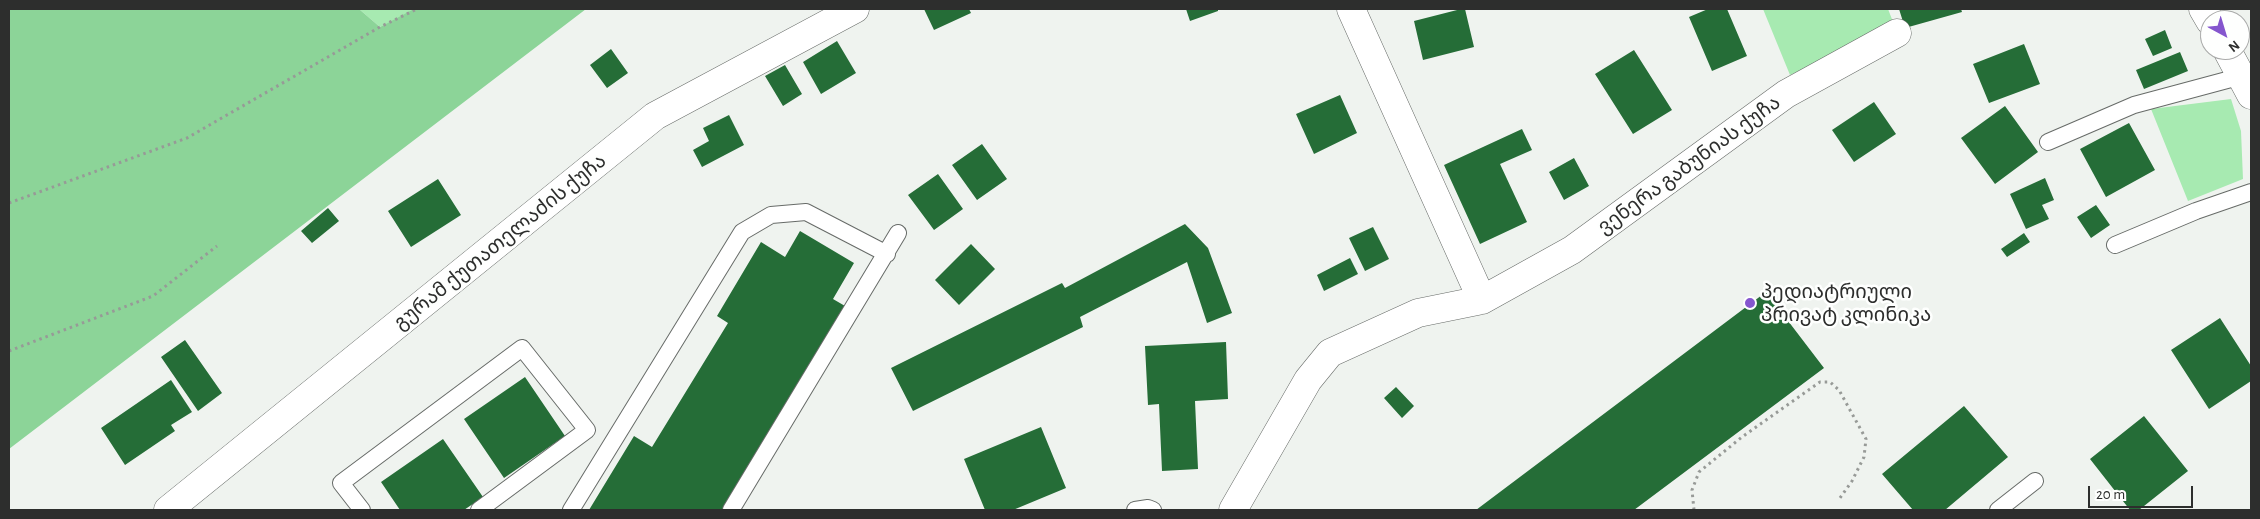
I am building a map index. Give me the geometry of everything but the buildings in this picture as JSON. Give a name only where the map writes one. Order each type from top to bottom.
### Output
[{"type":"street","name":"გურამ ქუთათელაძის ქუჩა","points":[[168,510],[655,116],[855,9]]},
{"type":"street","points":[[1350,9],[1482,300]]},
{"type":"street","name":"ვენერა გაბუნიას ქუჩა","points":[[1233,510],[1308,380],[1330,352],[1418,313],[1482,300],[1572,250],[1786,94],[1898,32]]},
{"type":"street","points":[[2233,60],[2247,85]]},
{"type":"lane","points":[[2048,142],[2134,105],[2247,85]]},
{"type":"lane","points":[[2115,245],[2196,211],[2251,192]]},
{"type":"lane","points":[[571,510],[742,232],[771,215],[806,212],[887,254]]},
{"type":"lane","points":[[732,510],[898,233]]},
{"type":"lane","points":[[362,510],[341,483],[522,348],[587,430],[479,510]]},
{"type":"lane","points":[[1998,510],[2035,481]]},
{"type":"lane","points":[[1135,510],[1148,508],[1153,510]]},
{"type":"path","points":[[9,203],[187,138],[380,28],[417,9]]},
{"type":"path","points":[[9,351],[153,296],[216,246]]},
{"type":"path","points":[[1694,510],[1692,490],[1699,472],[1742,437],[1820,382],[1830,382],[1839,390],[1866,439],[1864,457],[1840,498]]},
{"type":"green space","points":[[9,9],[359,9],[380,27],[414,9],[586,9],[9,449]]},
{"type":"green space","points":[[359,9],[417,9],[380,27]]},
{"type":"green space","points":[[1763,9],[1888,9],[1895,27],[1790,75]]},
{"type":"green space","points":[[2231,99],[2241,131],[2243,179],[2188,201],[2151,109]]},
{"type":"place","name":"პედიატრიული პრივატ კლინიკა","points":[[1750,303]]}]
